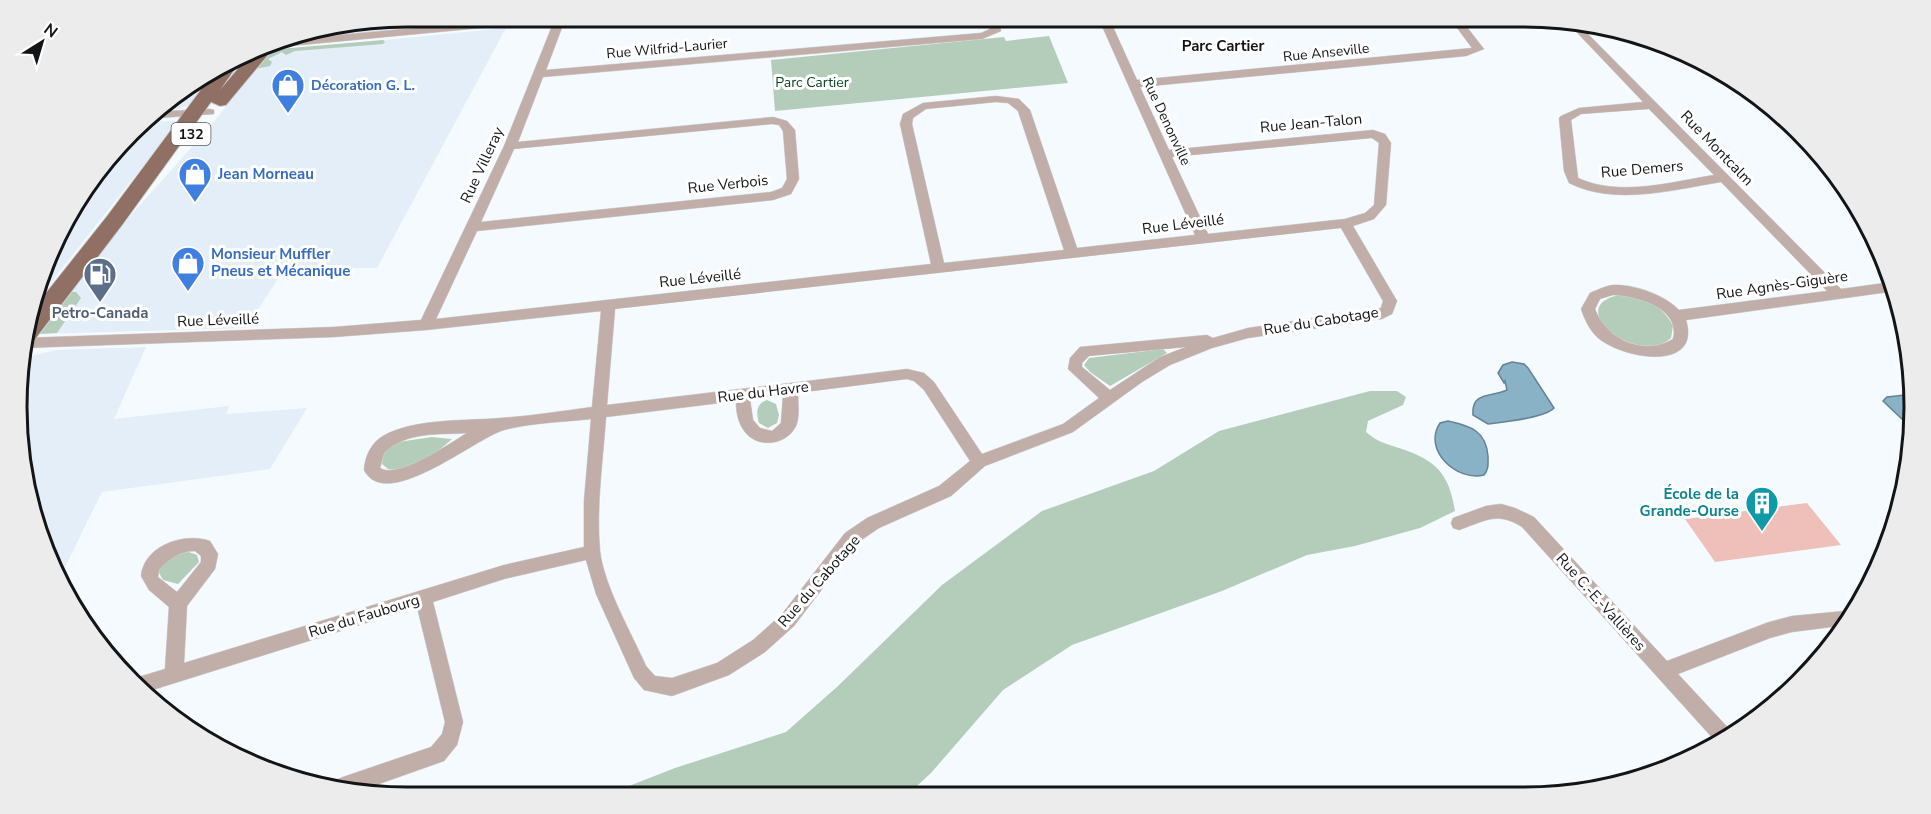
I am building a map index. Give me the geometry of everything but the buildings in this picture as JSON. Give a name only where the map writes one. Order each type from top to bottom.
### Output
[{"type":"main road","name":"132","points":[[37,320],[201,112],[252,60]]},
{"type":"main road","name":"132","points":[[201,112],[222,75]]},
{"type":"street","points":[[302,42],[467,27]]},
{"type":"street","name":"Rue Villeray","points":[[426,325],[510,146],[540,74],[556,27]]},
{"type":"street","name":"Rue Wilfrid-Laurier","points":[[540,74],[982,36],[996,31],[995,27]]},
{"type":"street","name":"Rue Denonville","points":[[1107,27],[1167,154],[1203,238]]},
{"type":"street","name":"Rue Anseville","points":[[1134,84],[1466,53],[1479,49],[1462,27]]},
{"type":"street","name":"Rue Montcalm","points":[[1580,31],[1838,294]]},
{"type":"street","points":[[939,268],[906,124],[907,116],[923,106],[996,99],[1008,99],[1019,103],[1024,110],[1072,254]]},
{"type":"street","name":"Rue Demers","points":[[1652,105],[1579,111],[1565,118],[1570,171],[1573,180],[1589,189],[1616,191],[1723,178]]},
{"type":"street","points":[[164,115],[201,112]]},
{"type":"street","name":"Rue Verbois","points":[[472,227],[773,196],[787,191],[793,179],[789,130],[783,123],[773,120],[510,146]]},
{"type":"street","name":"Rue Jean-Talon","points":[[1167,154],[1373,134],[1381,137],[1385,143],[1380,205],[1377,212]]},
{"type":"street","name":"Rue Léveillé","points":[[32,343],[334,332],[426,325],[1345,223],[1365,219],[1377,212]]},
{"type":"street","name":"Rue du Cabotage","points":[[608,305],[592,501],[592,552],[605,594],[640,672],[650,684],[672,687],[723,669],[759,646],[788,620],[851,538],[881,519],[945,490],[979,462],[1068,428],[1108,398],[1165,361],[1228,338],[1271,328],[1355,319],[1387,311],[1390,301],[1345,223]]},
{"type":"street","name":"Rue Agnès-Giguère","points":[[1675,316],[1885,288]]},
{"type":"street","points":[[1623,290],[1652,298],[1675,316],[1682,328],[1679,342],[1669,349],[1648,352],[1629,348],[1606,336],[1592,321],[1588,309],[1590,302],[1599,294],[1623,290]]},
{"type":"street","name":"Rue du Cabotage","points":[[1108,398],[1075,369],[1075,362],[1085,351],[1228,338]]},
{"type":"street","name":"Rue du Havre","points":[[502,424],[468,440],[408,474],[392,478],[379,476],[372,470],[371,460],[376,450],[398,435],[436,428],[502,424],[907,374],[919,377],[930,386],[979,462]]},
{"type":"street","points":[[743,395],[746,422],[753,432],[762,437],[774,437],[783,432],[789,424],[790,388]]},
{"type":"street","name":"Rue C.-E.-Vallières","points":[[1459,523],[1498,510],[1510,512],[1528,522],[1720,732]]},
{"type":"street","name":"Rue du Faubourg","points":[[146,683],[504,572],[592,552]]},
{"type":"street","points":[[353,783],[437,754],[450,739],[454,722],[423,598]]},
{"type":"street","points":[[174,674],[178,604]]},
{"type":"street","points":[[1664,671],[1769,630],[1792,624],[1840,618]]},
{"type":"shaded area","points":[[421,27],[326,36],[357,30]]},
{"type":"shaded area","points":[[506,28],[377,268],[285,268],[246,328],[39,334],[123,224],[209,128],[261,62],[275,51]]},
{"type":"shaded area","points":[[205,85],[189,105],[171,110]]},
{"type":"shaded area","points":[[176,121],[176,124],[46,289],[66,239],[91,196],[121,156],[155,122]]},
{"type":"shaded area","points":[[146,347],[114,419],[229,406],[226,414],[307,408],[270,469],[102,492],[64,570],[47,529],[34,481],[27,407],[30,356],[56,350]]},
{"type":"green space","name":"Parc Cartier","points":[[1049,36],[1068,83],[775,111],[771,60],[1004,37],[1006,41]]},
{"type":"green space","points":[[383,40],[385,42],[295,51],[286,55],[282,52],[268,59],[272,62],[270,66],[255,69],[266,55],[280,49]]},
{"type":"green space","points":[[70,292],[76,292],[81,298],[57,333],[39,334]]},
{"type":"green space","points":[[1615,296],[1641,299],[1656,306],[1669,318],[1673,326],[1671,338],[1658,345],[1643,346],[1627,342],[1613,334],[1598,313],[1602,303]]},
{"type":"green space","points":[[1163,349],[1167,353],[1110,386],[1084,365],[1089,358]]},
{"type":"green space","points":[[1370,391],[1397,391],[1406,397],[1403,405],[1368,421],[1366,432],[1381,442],[1423,458],[1439,470],[1449,487],[1455,511],[1420,528],[1355,546],[1307,555],[1222,591],[1072,645],[1003,690],[931,773],[916,787],[627,787],[675,768],[786,732],[838,686],[942,585],[1042,511],[1154,471],[1219,431]]},
{"type":"green space","points":[[767,400],[776,404],[779,415],[777,423],[768,428],[759,423],[757,412],[759,406]]},
{"type":"green space","points":[[432,437],[452,439],[431,456],[414,465],[396,470],[388,469],[382,464],[383,453],[398,442]]},
{"type":"green space","points":[[186,551],[197,555],[199,562],[178,584],[163,580],[158,571],[161,567],[170,558]]},
{"type":"water","points":[[1512,362],[1524,364],[1528,368],[1554,408],[1533,417],[1488,424],[1473,415],[1473,407],[1479,398],[1507,390],[1505,381],[1504,383],[1498,373],[1503,365]]},
{"type":"water","points":[[1904,395],[1903,420],[1883,401],[1887,397]]},
{"type":"water","points":[[1448,421],[1464,425],[1481,435],[1488,456],[1484,475],[1463,474],[1445,462],[1439,453],[1435,443],[1436,433],[1440,423]]},
{"type":"place","name":"Décoration G. L.","points":[[288,114]]},
{"type":"place","name":"Jean Morneau","points":[[195,203]]},
{"type":"place","name":"Monsieur Muffler Pneus et Mécanique","points":[[188,292]]},
{"type":"place","name":"Petro-Canada","points":[[100,303]]},
{"type":"place","name":"École de la Grande-Ourse","points":[[1762,532]]},
{"type":"district","name":"Parc Cartier","points":[[1223,46]]}]
